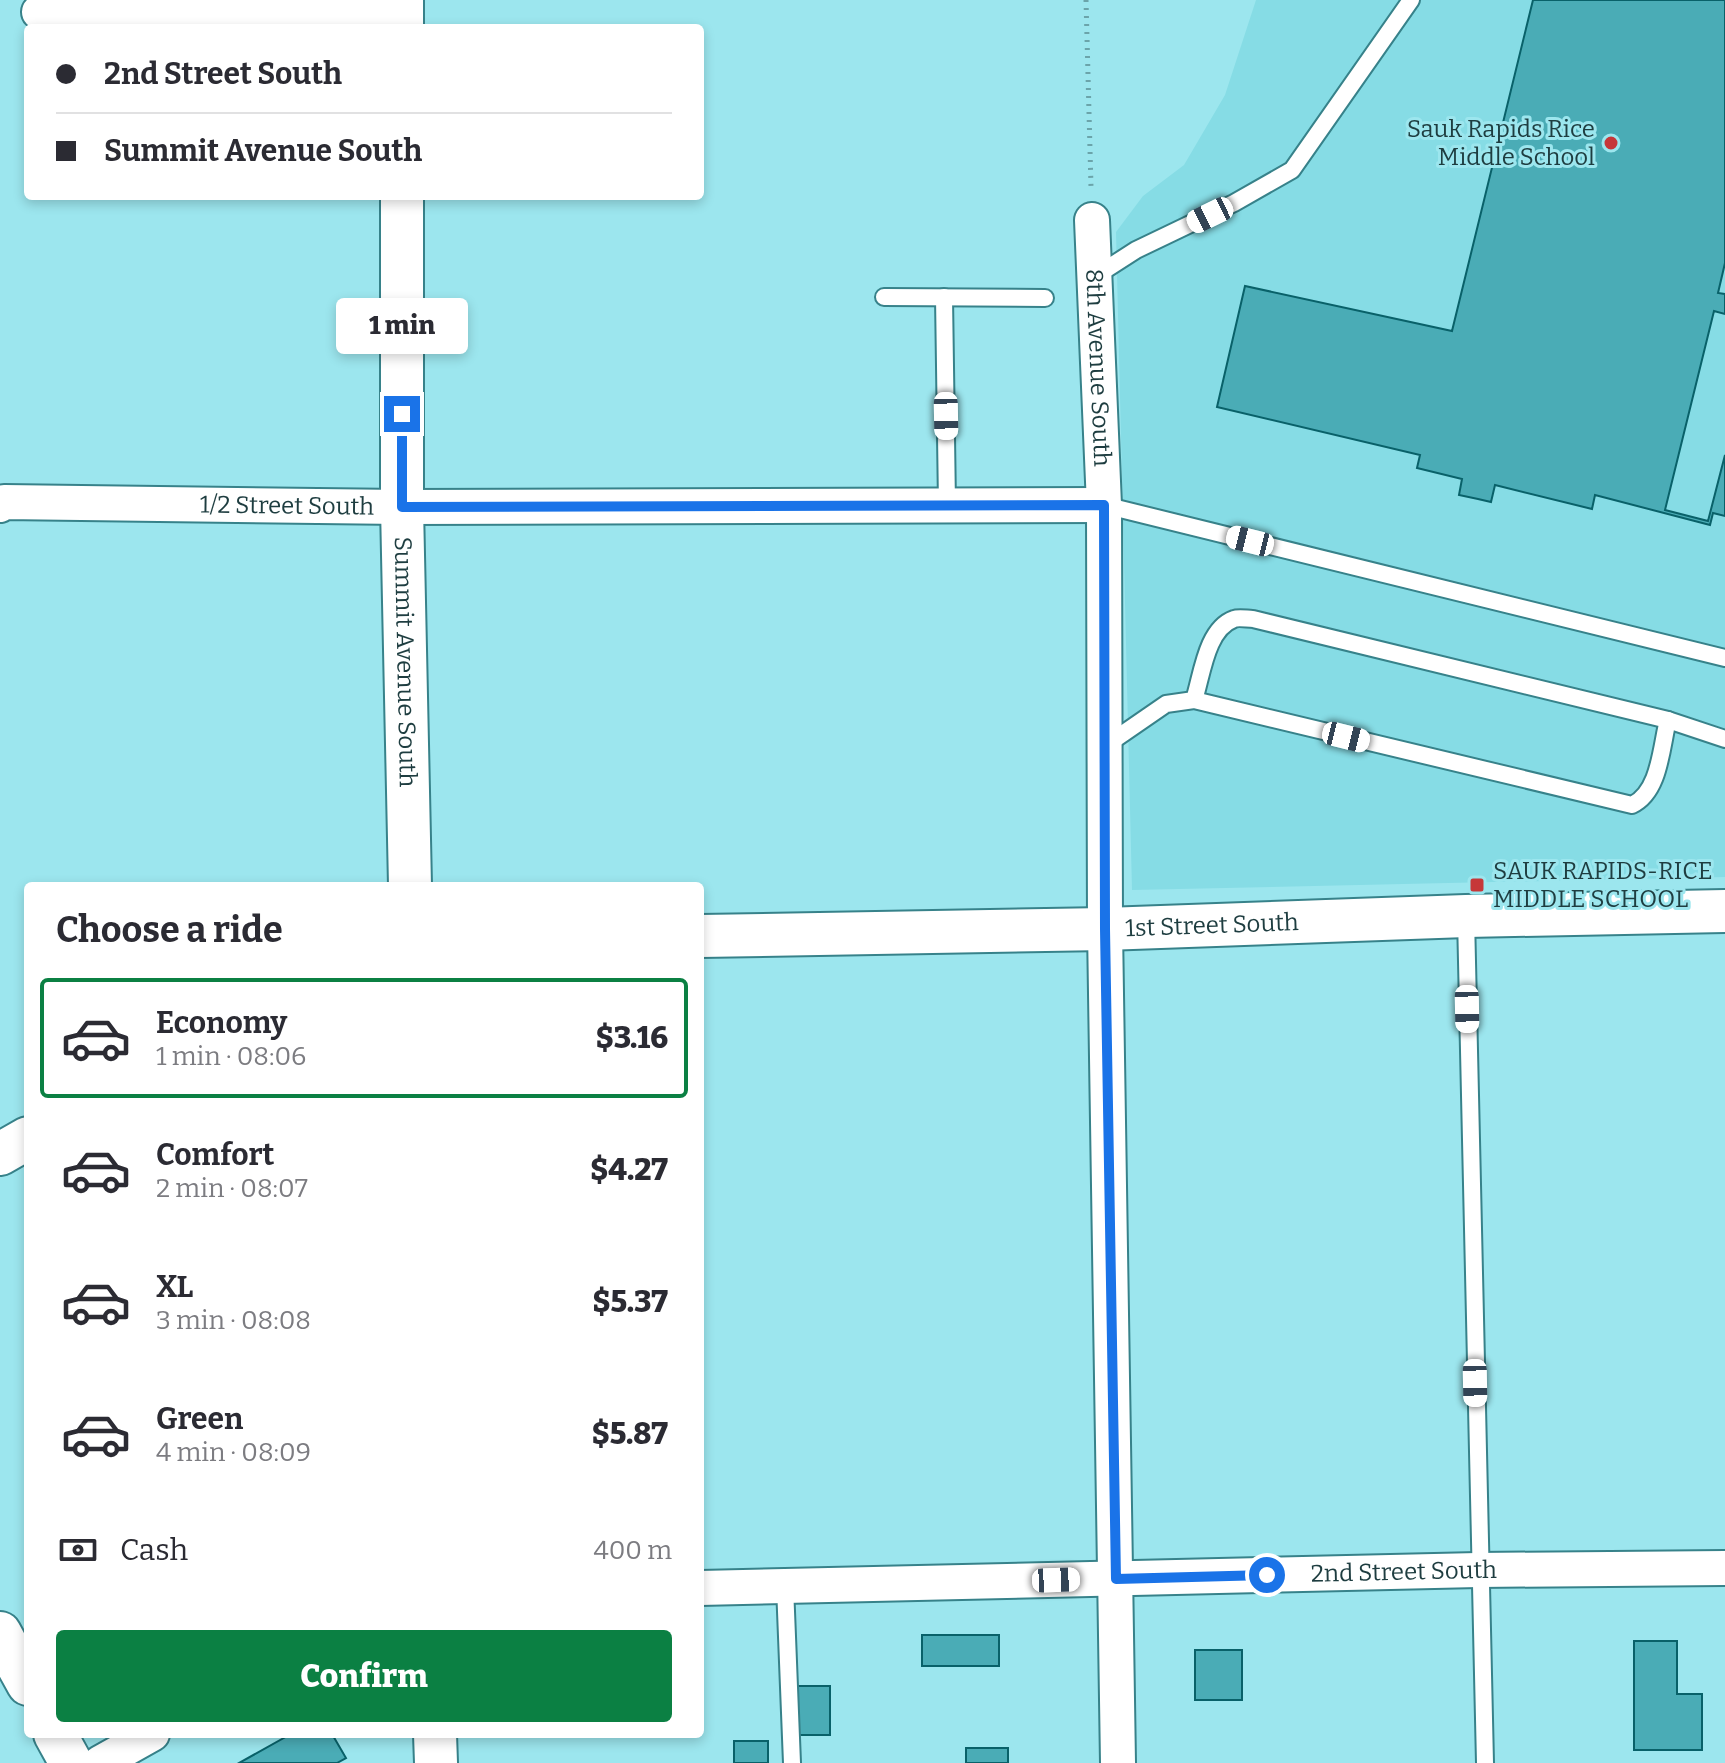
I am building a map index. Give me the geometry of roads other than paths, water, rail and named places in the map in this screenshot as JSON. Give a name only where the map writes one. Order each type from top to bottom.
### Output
[{"type":"street","points":[[39,12],[402,14]]},
{"type":"street","name":"Summit Avenue South","points":[[402,200],[402,507],[410,882]]},
{"type":"street","name":"8th Avenue South","points":[[1092,220],[1104,505],[1105,929],[1118,1763]]},
{"type":"street","name":"1/2 Street South","points":[[1,501],[402,507],[1104,505]]},
{"type":"street","name":"1st Street South","points":[[704,936],[1105,929],[1466,916],[1725,911]]},
{"type":"street","points":[[0,1154],[24,1140]]},
{"type":"street","name":"2nd Street South","points":[[704,1588],[1478,1570],[1725,1568]]},
{"type":"street","points":[[0,1633],[24,1677]]},
{"type":"street","points":[[57,1738],[71,1763]]},
{"type":"street","points":[[100,1763],[145,1738]]},
{"type":"street","points":[[435,1738],[436,1763]]},
{"type":"lane","points":[[1094,277],[1136,250],[1234,203],[1292,170],[1411,0]]},
{"type":"lane","points":[[884,297],[1045,298]]},
{"type":"lane","points":[[944,297],[947,505]]},
{"type":"lane","points":[[1104,505],[1725,658]]},
{"type":"lane","points":[[1194,700],[1213,639],[1222,626],[1236,618],[1253,619],[1668,720],[1725,739]]},
{"type":"lane","points":[[1104,747],[1166,704],[1194,700],[1632,805],[1642,801],[1653,783],[1668,720]]},
{"type":"lane","points":[[1466,916],[1478,1570],[1485,1763]]},
{"type":"lane","points":[[785,1586],[792,1763]]},
{"type":"place","name":"Sauk Rapids Rice Middle School","points":[[1611,143]]},
{"type":"place","name":"SAUK RAPIDS-RICE MIDDLE SCHOOL","points":[[1477,885]]}]
